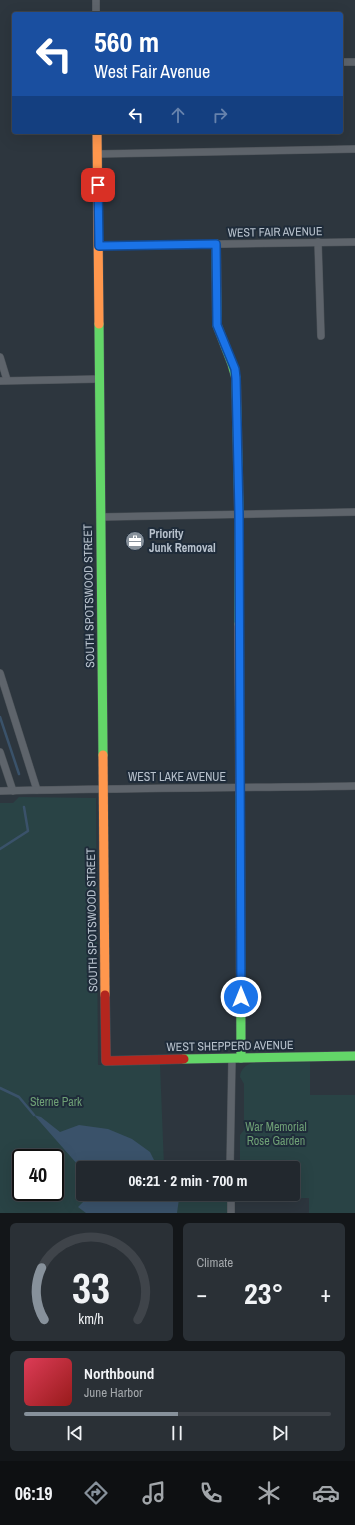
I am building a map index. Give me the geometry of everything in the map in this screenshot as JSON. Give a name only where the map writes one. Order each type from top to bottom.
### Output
[{"type":"street","points":[[96,0],[96,12]]},
{"type":"street","points":[[343,62],[355,62]]},
{"type":"street","name":"SOUTH SPOTSWOOD STREET","points":[[97,134],[106,1061]]},
{"type":"street","points":[[98,154],[355,149]]},
{"type":"street","points":[[318,242],[321,336]]},
{"type":"street","name":"WEST FAIR AVENUE","points":[[99,246],[355,242]]},
{"type":"street","points":[[216,244],[217,325],[235,369],[236,378],[239,514],[237,1058],[230,1161]]},
{"type":"street","points":[[0,357],[3,380],[99,379]]},
{"type":"street","points":[[100,517],[355,512]]},
{"type":"street","points":[[0,673],[37,790]]},
{"type":"street","points":[[0,752],[13,791]]},
{"type":"street","name":"WEST LAKE AVENUE","points":[[0,791],[103,788],[355,786]]},
{"type":"street","name":"WEST SHEPPERD AVENUE","points":[[106,1061],[355,1056]]},
{"type":"street","points":[[230,1201],[231,1213]]},
{"type":"green space","name":"Sterne Park","points":[[19,797],[96,798],[98,1065],[160,1064],[164,1161],[76,1161],[76,1201],[231,1201],[231,1213],[0,1213],[0,803],[13,803]]},
{"type":"green space","name":"War Memorial Rose Garden","points":[[310,1062],[310,1095],[355,1095],[355,1213],[309,1213],[309,1198],[300,1198],[300,1161],[240,1161],[240,1135],[244,1130],[244,1084],[240,1077],[242,1070],[246,1066],[253,1063]]},
{"type":"water","points":[[34,1115],[41,1117],[60,1132],[79,1125],[108,1129],[132,1139],[150,1152],[154,1161],[76,1161],[76,1163]]},
{"type":"water","points":[[84,1201],[179,1201],[177,1213],[86,1213],[78,1207]]},
{"type":"waterway","points":[[0,717],[19,774]]},
{"type":"waterway","points":[[0,849],[28,831],[24,807]]},
{"type":"waterway","points":[[0,1088],[19,1097],[34,1115]]},
{"type":"traffic: fast","points":[[216,244],[217,325],[236,378],[239,514],[239,624]]},
{"type":"traffic: fast","points":[[99,324],[103,755]]},
{"type":"traffic: fast","points":[[240,794],[241,1058]]},
{"type":"traffic: fast","points":[[184,1059],[355,1056]]},
{"type":"traffic: slow","points":[[97,134],[99,324]]},
{"type":"traffic: slow","points":[[239,624],[240,794]]},
{"type":"traffic: slow","points":[[103,755],[105,995]]},
{"type":"traffic: jam","points":[[105,995],[106,1061],[184,1059]]},
{"type":"place","name":"Priority Junk Removal","points":[[135,541]]},
{"type":"route","points":[[98,185],[99,246],[216,244],[217,325],[235,369],[236,378],[239,514],[241,997]]}]
